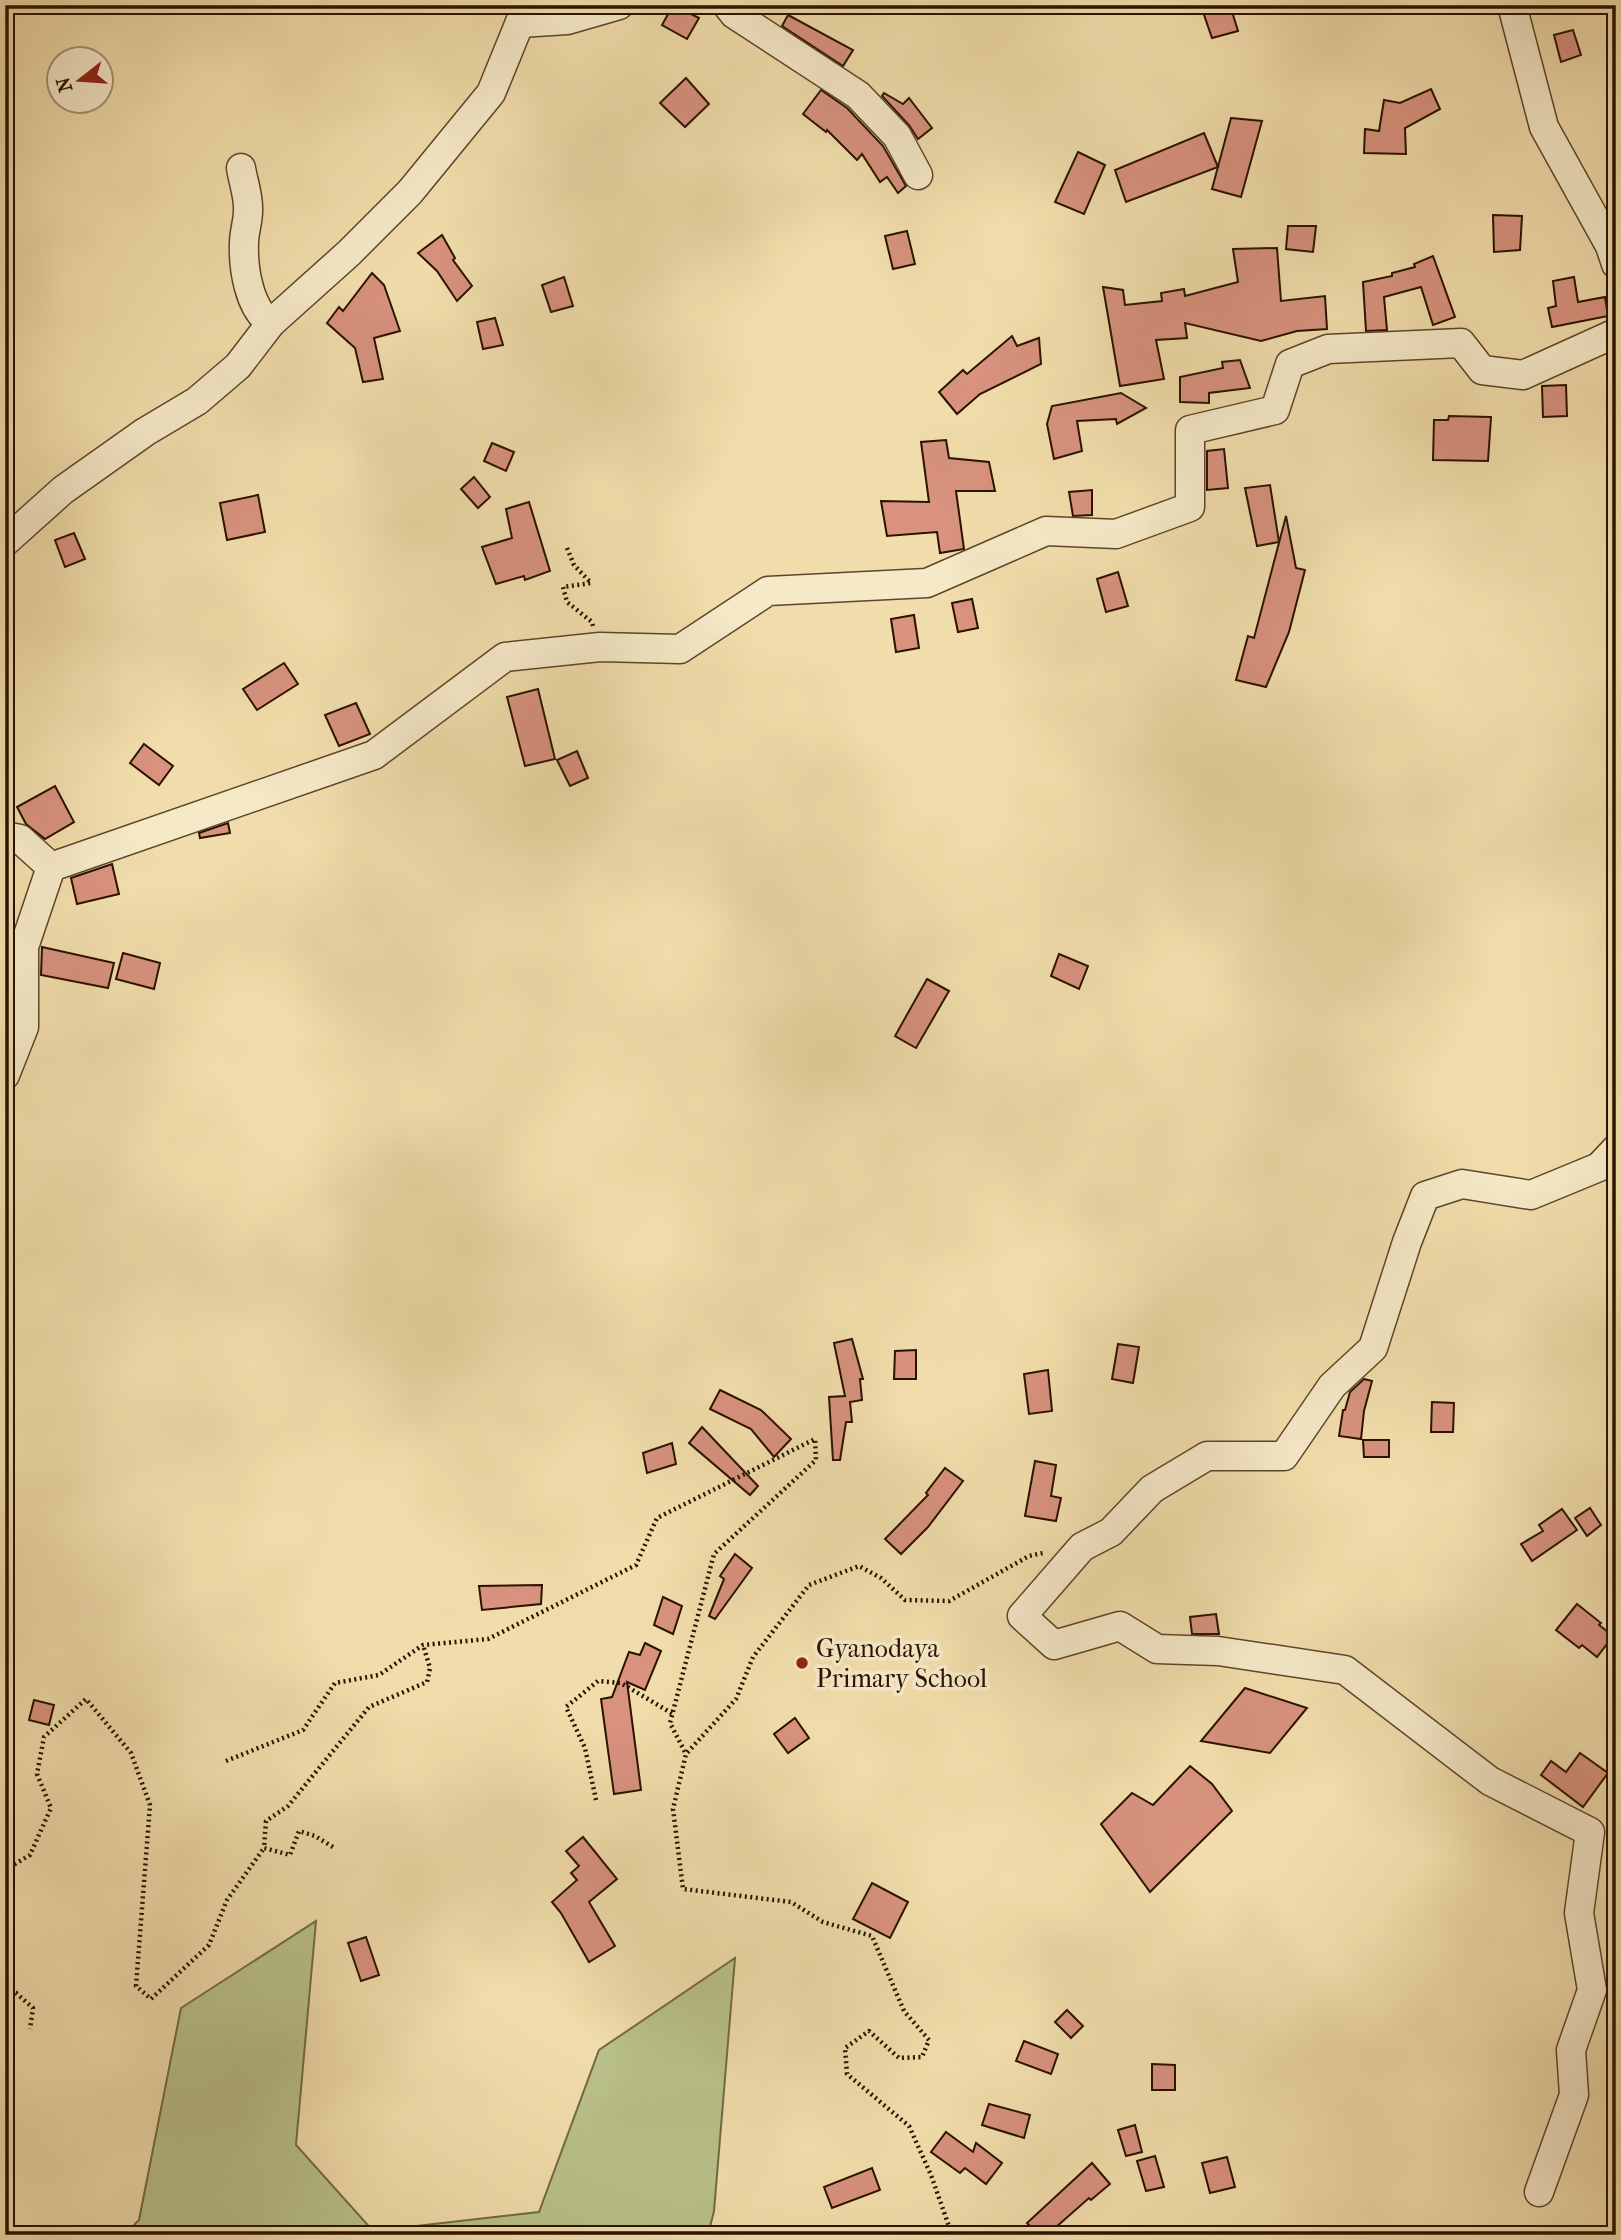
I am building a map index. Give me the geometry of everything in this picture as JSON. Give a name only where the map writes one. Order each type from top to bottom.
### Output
[{"type":"street","points":[[5,542],[63,490],[145,432],[197,401],[238,366],[271,323],[349,253],[410,192],[491,93],[524,14],[567,20],[619,5]]},
{"type":"street","points":[[727,5],[734,14],[858,95],[897,136],[918,175]]},
{"type":"street","points":[[1512,5],[1544,127],[1610,246],[1616,264]]},
{"type":"street","points":[[241,168],[249,208],[244,243],[245,269],[253,298],[262,317],[271,323]]},
{"type":"street","points":[[51,867],[374,755],[505,657],[600,647],[680,649],[768,592],[927,583],[1045,531],[1116,534],[1190,507],[1190,430],[1275,410],[1290,365],[1328,349],[1461,343],[1482,370],[1523,375],[1616,333]]},
{"type":"street","points":[[5,836],[20,839],[51,867]]},
{"type":"street","points":[[5,1075],[24,1027],[24,947],[51,867]]},
{"type":"street","points":[[1539,2192],[1574,2095],[1571,2050],[1592,1990],[1579,1913],[1590,1832],[1490,1781],[1345,1670],[1218,1651],[1157,1648],[1119,1626],[1054,1645],[1022,1616],[1082,1548],[1111,1532],[1152,1489],[1207,1457],[1284,1456],[1332,1386],[1373,1348],[1407,1242],[1425,1196],[1462,1184],[1531,1195],[1599,1167],[1616,1149]]},
{"type":"path","points":[[567,548],[574,565],[591,583],[563,587],[567,602],[592,622],[600,647]]},
{"type":"path","points":[[226,1761],[303,1730],[335,1683],[379,1675],[423,1645],[488,1639],[636,1565],[657,1518],[815,1439],[816,1460],[714,1554],[670,1723],[686,1754]]},
{"type":"path","points":[[952,2235],[931,2175],[909,2126],[847,2074],[845,2048],[869,2031],[899,2058],[922,2057],[929,2040],[904,2011],[872,1936],[822,1922],[791,1902],[683,1889],[673,1809],[686,1754],[736,1699],[753,1657],[809,1586],[859,1566],[881,1578],[905,1600],[949,1601],[1028,1556],[1082,1548]]},
{"type":"path","points":[[5,1870],[30,1855],[51,1808],[37,1774],[44,1737],[86,1699],[131,1753],[150,1805],[136,1986],[151,1999],[209,1945],[227,1900],[264,1847],[266,1821],[288,1806],[369,1707],[426,1682],[430,1668],[423,1645]]},
{"type":"path","points":[[596,1800],[585,1748],[566,1707],[598,1681],[621,1683],[674,1714]]},
{"type":"path","points":[[264,1847],[290,1855],[299,1831],[315,1836],[333,1847]]},
{"type":"path","points":[[5,1990],[16,1993],[33,2008],[30,2029]]},
{"type":"green space","points":[[316,1921],[296,2145],[373,2231],[539,2212],[599,2050],[735,1958],[714,2211],[708,2235],[124,2235],[139,2220],[181,2008]]},
{"type":"building","points":[[673,5],[699,18],[687,39],[662,25]]},
{"type":"building","points":[[1230,5],[1238,31],[1212,38],[1202,9]]},
{"type":"building","points":[[788,15],[853,50],[843,66],[782,26]]},
{"type":"building","points":[[1573,30],[1581,55],[1561,62],[1554,35]]},
{"type":"building","points":[[686,78],[709,104],[685,127],[660,103]]},
{"type":"building","points":[[1431,89],[1440,109],[1405,128],[1406,154],[1364,153],[1365,129],[1379,131],[1384,100],[1400,103]]},
{"type":"building","points":[[821,90],[847,108],[883,146],[906,186],[898,193],[887,177],[880,182],[862,154],[857,160],[827,130],[826,132],[803,114]]},
{"type":"building","points":[[884,93],[903,104],[909,98],[932,128],[918,139],[882,96]]},
{"type":"building","points":[[1231,118],[1262,121],[1241,197],[1212,189]]},
{"type":"building","points":[[1204,133],[1218,167],[1126,202],[1115,170]]},
{"type":"building","points":[[1078,152],[1105,165],[1084,214],[1055,202]]},
{"type":"building","points":[[1493,215],[1522,216],[1520,250],[1494,252]]},
{"type":"building","points":[[1288,226],[1316,226],[1313,252],[1286,249]]},
{"type":"building","points":[[907,231],[915,264],[893,269],[885,236]]},
{"type":"building","points":[[442,235],[455,258],[453,260],[472,286],[457,301],[437,271],[418,253]]},
{"type":"building","points":[[1277,248],[1281,301],[1325,296],[1327,329],[1297,331],[1261,341],[1185,323],[1187,338],[1156,340],[1164,379],[1120,386],[1103,287],[1123,290],[1125,305],[1162,301],[1161,293],[1184,289],[1185,296],[1238,282],[1233,249]]},
{"type":"building","points":[[1433,256],[1455,317],[1433,325],[1421,287],[1384,297],[1387,330],[1366,331],[1363,282],[1392,276],[1392,273],[1415,267],[1414,264]]},
{"type":"building","points":[[372,273],[384,285],[400,331],[374,338],[383,379],[363,382],[355,348],[327,323],[339,307],[343,311]]},
{"type":"building","points":[[564,277],[573,306],[551,312],[542,285]]},
{"type":"building","points":[[1574,277],[1578,302],[1605,297],[1608,316],[1552,327],[1548,308],[1556,306],[1553,281]]},
{"type":"building","points":[[495,318],[503,345],[483,349],[477,322]]},
{"type":"building","points":[[1012,336],[1017,346],[1039,338],[1041,364],[980,394],[957,414],[939,392],[963,370],[967,374]]},
{"type":"building","points":[[1240,360],[1250,388],[1209,393],[1209,403],[1180,402],[1180,377],[1223,368],[1222,362]]},
{"type":"building","points":[[1566,385],[1567,416],[1543,417],[1542,386]]},
{"type":"building","points":[[1121,393],[1146,408],[1117,424],[1116,419],[1077,421],[1082,451],[1054,459],[1047,424],[1052,406]]},
{"type":"building","points":[[1449,416],[1491,417],[1488,461],[1433,460],[1434,420],[1448,420]]},
{"type":"building","points":[[946,440],[949,458],[989,462],[995,491],[956,491],[964,549],[940,553],[937,532],[887,536],[881,501],[929,502],[921,442]]},
{"type":"building","points":[[492,443],[514,452],[506,471],[484,461]]},
{"type":"building","points":[[1224,449],[1228,488],[1207,490],[1207,451]]},
{"type":"building","points":[[474,477],[490,497],[478,508],[461,489]]},
{"type":"building","points":[[1270,485],[1279,542],[1257,546],[1245,488]]},
{"type":"building","points":[[1092,490],[1092,515],[1073,516],[1069,492]]},
{"type":"building","points":[[258,495],[265,532],[227,540],[220,503]]},
{"type":"building","points":[[529,502],[550,571],[525,580],[524,576],[496,584],[482,547],[512,538],[506,509]]},
{"type":"building","points":[[1286,516],[1296,568],[1305,570],[1289,632],[1266,687],[1236,680],[1248,636],[1254,638]]},
{"type":"building","points":[[74,533],[85,559],[65,567],[55,540]]},
{"type":"building","points":[[1118,572],[1128,606],[1106,612],[1097,579]]},
{"type":"building","points":[[972,599],[978,628],[958,632],[952,603]]},
{"type":"building","points":[[914,615],[919,648],[896,652],[891,619]]},
{"type":"building","points":[[284,663],[298,684],[257,710],[243,689]]},
{"type":"building","points":[[538,689],[555,759],[525,766],[507,697]]},
{"type":"building","points":[[356,703],[370,734],[339,746],[325,715]]},
{"type":"building","points":[[144,744],[173,766],[159,785],[130,763]]},
{"type":"building","points":[[577,751],[588,778],[570,786],[557,760]]},
{"type":"building","points":[[55,786],[74,822],[45,839],[26,824],[17,807]]},
{"type":"building","points":[[228,823],[230,833],[200,838],[199,833]]},
{"type":"building","points":[[112,864],[119,894],[77,904],[71,878]]},
{"type":"building","points":[[42,947],[114,963],[108,988],[41,975]]},
{"type":"building","points":[[123,953],[160,963],[154,989],[116,979]]},
{"type":"building","points":[[1059,954],[1088,966],[1079,989],[1051,976]]},
{"type":"building","points":[[927,979],[949,991],[916,1048],[895,1036]]},
{"type":"building","points":[[852,1339],[863,1379],[860,1379],[862,1400],[850,1402],[852,1422],[846,1422],[840,1460],[833,1460],[829,1397],[845,1396],[834,1343]]},
{"type":"building","points":[[1118,1344],[1139,1347],[1133,1383],[1112,1379]]},
{"type":"building","points":[[916,1350],[916,1379],[894,1379],[895,1351]]},
{"type":"building","points":[[1048,1370],[1052,1411],[1029,1414],[1024,1374]]},
{"type":"building","points":[[1364,1379],[1372,1381],[1364,1411],[1361,1439],[1339,1436],[1343,1410],[1350,1392]]},
{"type":"building","points":[[720,1390],[761,1410],[791,1439],[774,1457],[751,1429],[710,1409]]},
{"type":"building","points":[[1432,1402],[1454,1403],[1453,1432],[1431,1432]]},
{"type":"building","points":[[702,1427],[758,1486],[750,1495],[689,1443]]},
{"type":"building","points":[[1363,1440],[1389,1440],[1389,1457],[1364,1457]]},
{"type":"building","points":[[672,1443],[676,1464],[647,1473],[643,1453]]},
{"type":"building","points":[[1035,1461],[1056,1465],[1051,1496],[1061,1498],[1056,1521],[1025,1516]]},
{"type":"building","points":[[945,1468],[963,1481],[928,1527],[901,1554],[885,1539],[928,1495],[926,1493]]},
{"type":"building","points":[[1590,1508],[1601,1525],[1587,1536],[1575,1518]]},
{"type":"building","points":[[1562,1509],[1577,1530],[1532,1561],[1521,1544],[1543,1531],[1539,1525]]},
{"type":"building","points":[[735,1554],[752,1568],[715,1619],[709,1616],[724,1579],[720,1576]]},
{"type":"building","points":[[542,1585],[541,1604],[482,1610],[479,1586]]},
{"type":"building","points":[[663,1597],[682,1606],[673,1634],[654,1625]]},
{"type":"building","points":[[1577,1604],[1613,1636],[1597,1657],[1582,1645],[1579,1648],[1556,1630]]},
{"type":"building","points":[[1216,1614],[1219,1634],[1192,1634],[1190,1617]]},
{"type":"building","points":[[645,1643],[661,1651],[645,1690],[627,1682],[641,1790],[614,1794],[601,1699],[612,1697],[629,1652],[640,1655]]},
{"type":"building","points":[[1245,1688],[1307,1708],[1270,1753],[1201,1741]]},
{"type":"building","points":[[34,1700],[54,1705],[49,1725],[29,1720]]},
{"type":"building","points":[[795,1718],[809,1738],[788,1753],[774,1734]]},
{"type":"building","points":[[1580,1753],[1608,1773],[1583,1807],[1541,1775],[1551,1761],[1566,1772]]},
{"type":"building","points":[[1190,1766],[1212,1784],[1232,1811],[1150,1892],[1101,1824],[1132,1793],[1153,1805]]},
{"type":"building","points":[[583,1837],[617,1879],[589,1902],[615,1946],[589,1962],[552,1902],[577,1880],[571,1873],[579,1866],[566,1851]]},
{"type":"building","points":[[872,1883],[908,1902],[890,1938],[853,1919]]},
{"type":"building","points":[[366,1937],[379,1975],[361,1981],[348,1943]]},
{"type":"building","points":[[1067,2010],[1083,2026],[1071,2038],[1055,2022]]},
{"type":"building","points":[[1024,2041],[1058,2054],[1051,2074],[1016,2061]]},
{"type":"building","points":[[1152,2064],[1175,2065],[1175,2090],[1152,2090]]},
{"type":"building","points":[[989,2104],[1030,2115],[1024,2138],[982,2125]]},
{"type":"building","points":[[1135,2125],[1142,2152],[1126,2156],[1118,2130]]},
{"type":"building","points":[[946,2132],[973,2152],[976,2143],[1002,2163],[986,2184],[965,2168],[960,2173],[931,2152]]},
{"type":"building","points":[[1155,2156],[1164,2187],[1146,2191],[1137,2161]]},
{"type":"building","points":[[1227,2157],[1235,2187],[1210,2193],[1202,2163]]},
{"type":"building","points":[[1092,2163],[1110,2184],[1091,2200],[1089,2198],[1047,2235],[1038,2235],[1027,2223]]},
{"type":"building","points":[[872,2168],[880,2190],[832,2208],[824,2187]]},
{"type":"place","name":"Gyanodaya Primary School","points":[[802,1663]]}]
